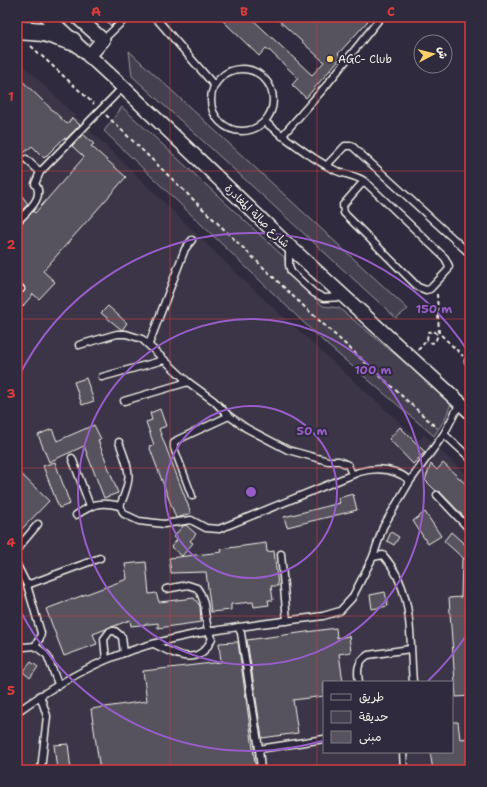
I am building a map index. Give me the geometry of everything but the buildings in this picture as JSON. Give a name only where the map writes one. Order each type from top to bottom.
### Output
[{"type":"street","name":"شارع صالة المغادرة","points":[[47,17],[123,87],[289,246],[470,412]]},
{"type":"street","points":[[78,17],[103,40],[89,56]]},
{"type":"street","points":[[23,36],[44,32],[72,41]]},
{"type":"lane","points":[[103,40],[127,17]]},
{"type":"lane","points":[[155,17],[214,85]]},
{"type":"lane","points":[[282,136],[325,87],[381,17]]},
{"type":"lane","points":[[246,69],[260,74],[270,86],[273,101],[272,108],[265,122],[260,126],[245,132],[238,132],[224,126],[218,121],[211,108],[210,100],[214,85],[218,79],[231,71],[246,69]]},
{"type":"lane","points":[[17,222],[34,204],[38,196],[38,187],[35,184],[40,172],[123,87]]},
{"type":"lane","points":[[265,122],[282,136],[336,171],[353,175],[364,181],[448,262],[448,270],[433,286],[426,290],[418,287],[344,213],[343,205],[364,181]]},
{"type":"lane","points":[[327,165],[345,146],[352,146],[470,254]]},
{"type":"lane","points":[[26,159],[40,172]]},
{"type":"lane","points":[[149,344],[184,249],[192,240]]},
{"type":"lane","points":[[289,246],[289,265],[291,272],[314,293],[324,298],[345,297]]},
{"type":"lane","points":[[79,345],[117,334],[126,334],[142,339],[188,382],[214,401],[228,416],[246,428],[288,450],[328,461],[339,461],[348,465],[352,474]]},
{"type":"lane","points":[[102,377],[164,360]]},
{"type":"lane","points":[[124,401],[188,382]]},
{"type":"lane","points":[[17,712],[58,684],[106,660],[124,653],[154,644],[208,632],[323,616],[340,611],[352,598],[373,557],[383,527],[410,481],[444,434],[460,403]]},
{"type":"lane","points":[[192,496],[174,448],[174,443],[177,440],[228,416]]},
{"type":"lane","points":[[444,434],[470,458]]},
{"type":"lane","points":[[119,442],[130,477],[120,506],[124,514],[139,521],[170,524],[191,520],[206,528],[219,529],[352,474],[374,468],[386,469],[401,473],[410,481]]},
{"type":"lane","points":[[72,458],[90,506]]},
{"type":"lane","points":[[437,495],[470,530]]},
{"type":"lane","points":[[76,515],[90,506],[101,503],[120,506]]},
{"type":"lane","points":[[17,549],[38,524]]},
{"type":"lane","points":[[281,554],[287,621]]},
{"type":"lane","points":[[373,557],[383,555],[391,564],[402,583],[407,606],[413,681]]},
{"type":"lane","points":[[26,585],[100,558]]},
{"type":"lane","points":[[17,565],[26,585],[41,633],[35,646]]},
{"type":"lane","points":[[154,644],[178,656],[196,655],[209,645],[212,638],[208,632],[206,606],[197,588],[188,585],[166,589]]},
{"type":"lane","points":[[238,627],[242,633],[261,770]]},
{"type":"lane","points":[[106,660],[104,639],[110,631],[115,631],[122,637],[124,653]]},
{"type":"lane","points":[[17,644],[24,648],[35,646],[47,655],[58,684]]},
{"type":"lane","points":[[359,681],[358,669],[363,658],[368,655],[410,649]]},
{"type":"lane","points":[[40,695],[47,716],[41,770]]},
{"type":"lane","points":[[259,749],[323,739]]},
{"type":"lane","points":[[403,753],[404,770]]},
{"type":"path","points":[[23,36],[298,301],[444,434]]},
{"type":"path","points":[[433,286],[439,302],[438,333],[438,338],[435,342],[427,340],[428,332],[434,331],[438,333],[469,360]]},
{"type":"shaded area","points":[[17,59],[256,292],[419,440],[424,435],[470,478],[470,770],[17,770]]},
{"type":"green space","points":[[129,51],[408,309],[396,318],[132,76]]},
{"type":"green space","points":[[122,107],[284,257],[289,275],[323,306],[339,308],[452,401],[445,419],[434,436],[325,343],[104,131]]},
{"type":"place","name":"AGC- Club","points":[[330,59]]}]
